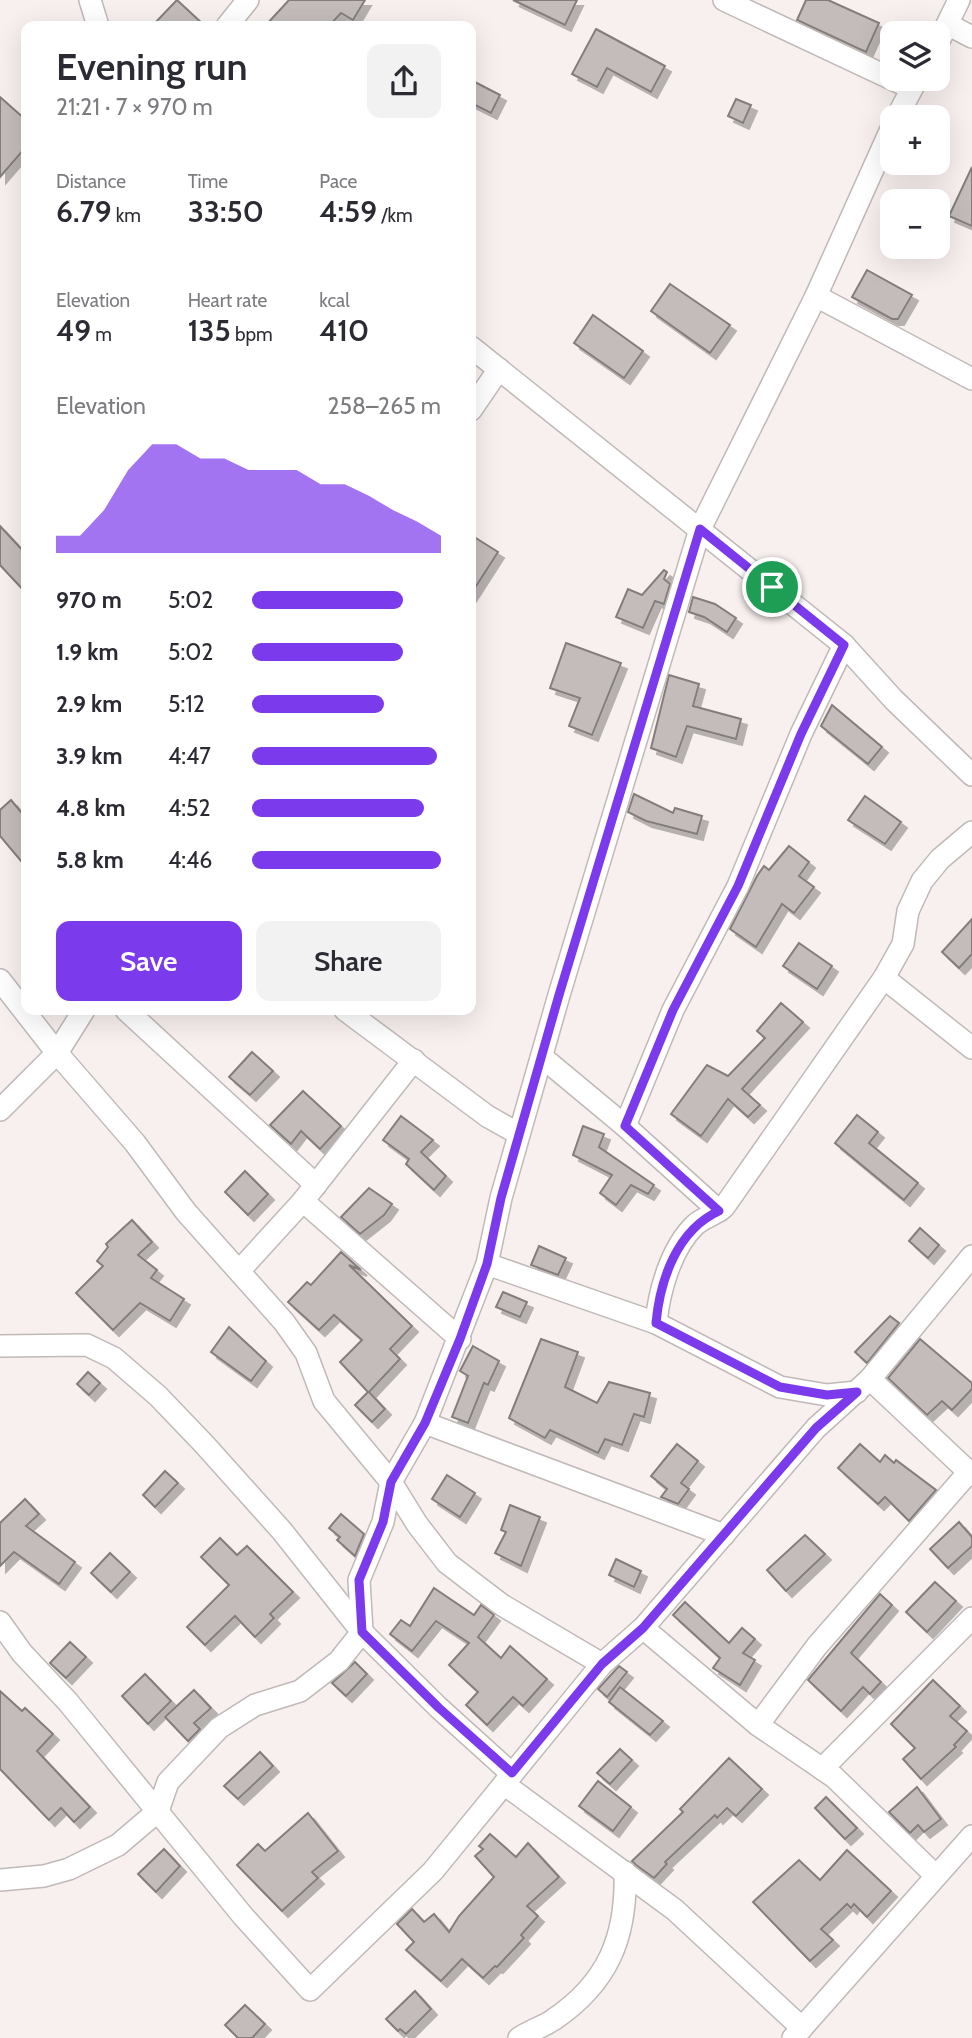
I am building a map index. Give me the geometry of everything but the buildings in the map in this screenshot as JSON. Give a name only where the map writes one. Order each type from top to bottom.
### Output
[{"type":"street","points":[[90,0],[96,21]]},
{"type":"street","points":[[231,21],[248,0]]},
{"type":"street","points":[[724,0],[880,68]]},
{"type":"street","points":[[950,22],[959,0]]},
{"type":"street","points":[[950,25],[972,37]]},
{"type":"street","points":[[0,1879],[44,1876],[86,1863],[118,1845],[158,1811],[168,1782],[219,1728],[255,1706],[300,1691],[339,1661],[362,1632],[359,1580],[383,1522],[391,1482],[425,1423],[487,1264],[519,1134],[700,529],[816,296],[880,154]]},
{"type":"street","points":[[816,296],[972,379]]},
{"type":"street","points":[[476,351],[844,645],[913,720],[972,775]]},
{"type":"street","points":[[476,403],[499,369]]},
{"type":"street","points":[[625,1126],[673,1010],[738,886],[801,734],[844,645]]},
{"type":"street","points":[[656,1323],[659,1298],[679,1247],[697,1223],[719,1211],[884,978],[903,944],[908,911],[922,881],[940,859],[972,832]]},
{"type":"street","points":[[884,978],[972,1048]]},
{"type":"street","points":[[0,980],[21,1007]]},
{"type":"street","points":[[27,1015],[135,1143],[186,1212],[240,1270],[306,1353],[324,1401],[391,1482],[431,1543],[473,1586],[602,1664]]},
{"type":"street","points":[[0,1110],[57,1053],[81,1015]]},
{"type":"street","points":[[131,1015],[460,1339]]},
{"type":"street","points":[[352,1015],[487,1116],[519,1134]]},
{"type":"street","points":[[542,1057],[625,1126],[719,1211]]},
{"type":"street","points":[[240,1270],[309,1193],[414,1060]]},
{"type":"street","points":[[0,1622],[22,1653],[158,1811],[243,1916],[310,1990],[433,1871],[602,1664],[643,1628],[816,1428],[863,1386],[972,1256]]},
{"type":"street","points":[[487,1264],[656,1323],[780,1387],[827,1395],[863,1386]]},
{"type":"street","points":[[0,1346],[87,1345],[114,1358],[158,1396],[221,1463],[282,1531],[362,1632],[508,1779],[706,1936],[798,2033],[972,1836]]},
{"type":"street","points":[[758,1725],[817,1646],[969,1467],[863,1386]]},
{"type":"street","points":[[425,1423],[724,1535]]},
{"type":"street","points":[[822,1769],[972,1618]]},
{"type":"street","points":[[643,1628],[758,1725],[822,1769],[935,1875]]},
{"type":"street","points":[[519,2038],[553,2019],[597,1979],[612,1955],[622,1930],[626,1907],[625,1872]]},
{"type":"route","points":[[700,529],[772,587],[844,645],[801,734],[738,886],[673,1010],[625,1126],[719,1211],[697,1223],[679,1247],[659,1298],[656,1323],[713,1350],[755,1376],[780,1387],[802,1393],[827,1395],[857,1392],[816,1428],[643,1628],[602,1664],[512,1773],[439,1708],[362,1632],[359,1580],[383,1522],[391,1482],[425,1423],[487,1264],[501,1198],[559,995],[700,529]]}]
